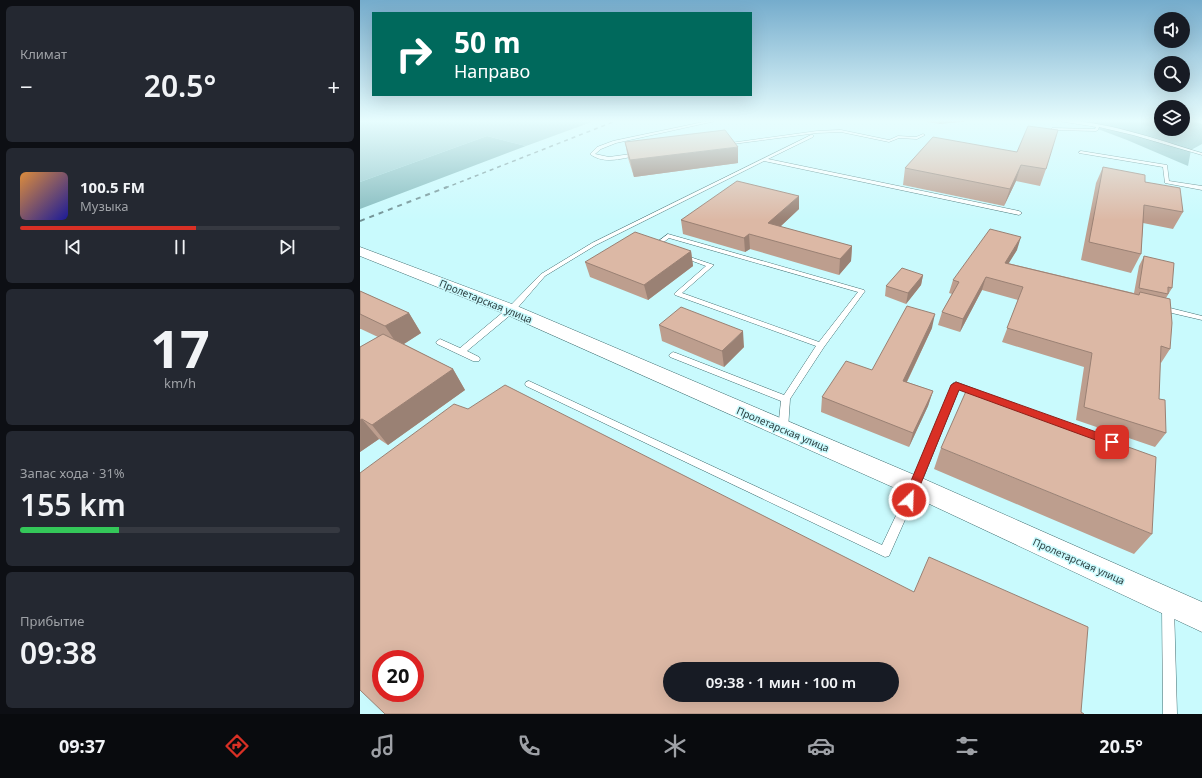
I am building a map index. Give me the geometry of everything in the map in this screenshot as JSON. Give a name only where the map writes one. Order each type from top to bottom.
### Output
[{"type":"street","name":"Пролетарская улица","points":[[362,253],[511,310],[783,430],[915,486],[1202,617]]},
{"type":"lane","points":[[593,153],[598,158],[608,159],[640,153]]},
{"type":"lane","points":[[460,351],[511,310],[543,275],[594,244],[777,153]]},
{"type":"lane","points":[[1089,153],[1165,166],[1167,182],[1166,190]]},
{"type":"lane","points":[[764,160],[1019,213]]},
{"type":"lane","points":[[1167,182],[1202,188]]},
{"type":"lane","points":[[660,249],[653,247],[668,236],[862,291],[821,345],[786,399],[783,430]]},
{"type":"lane","points":[[674,254],[711,265],[678,294],[821,345]]},
{"type":"lane","points":[[1156,307],[1202,318]]},
{"type":"lane","points":[[440,342],[476,359]]},
{"type":"lane","points":[[674,355],[786,399]]},
{"type":"lane","points":[[529,384],[885,552],[915,486],[956,385],[985,396]]},
{"type":"lane","points":[[1167,601],[1170,714]]},
{"type":"shaded area","points":[[360,153],[439,153],[360,182]]},
{"type":"shaded area","points":[[439,153],[507,153],[360,209],[360,182]]},
{"type":"shaded area","points":[[1158,153],[1190,153],[1188,166]]},
{"type":"building","points":[[628,153],[685,153],[630,160]]},
{"type":"building","points":[[918,153],[1051,153],[1046,169],[1021,165],[1010,189],[905,168]]},
{"type":"building","points":[[1103,167],[1145,175],[1145,182],[1180,188],[1183,212],[1144,205],[1141,254],[1089,242]]},
{"type":"building","points":[[737,181],[799,196],[768,223],[852,246],[840,259],[749,234],[744,238],[681,220]]},
{"type":"building","points":[[990,229],[1021,237],[1005,263],[1139,295],[1140,292],[1170,299],[1172,323],[1170,349],[1161,346],[1159,399],[1165,400],[1166,433],[1084,407],[1092,353],[1007,328],[1023,287],[986,277],[963,319],[942,312],[959,282],[953,280]]},
{"type":"building","points":[[635,232],[691,251],[644,285],[585,262]]},
{"type":"building","points":[[1144,256],[1174,263],[1172,288],[1168,287],[1168,294],[1139,288]]},
{"type":"building","points":[[902,268],[923,275],[908,293],[886,286]]},
{"type":"building","points":[[360,291],[409,313],[385,326],[360,314]]},
{"type":"building","points":[[907,306],[935,314],[903,381],[933,391],[913,433],[822,397],[846,361],[872,370]]},
{"type":"building","points":[[681,307],[743,331],[722,351],[659,325]]},
{"type":"building","points":[[383,334],[453,369],[372,425],[362,419],[360,420],[360,347]]},
{"type":"building","points":[[505,385],[914,592],[929,557],[1088,627],[1081,712],[1084,714],[385,714],[372,702],[424,702],[424,650],[372,650],[372,702],[360,690],[360,473],[454,404],[468,409]]},
{"type":"building","points":[[967,389],[1156,457],[1152,534],[941,448]]},
{"type":"railway","points":[[445,188],[533,153]]},
{"type":"railway","points":[[360,221],[447,187]]},
{"type":"route","points":[[909,500],[956,385],[1112,442]]}]
